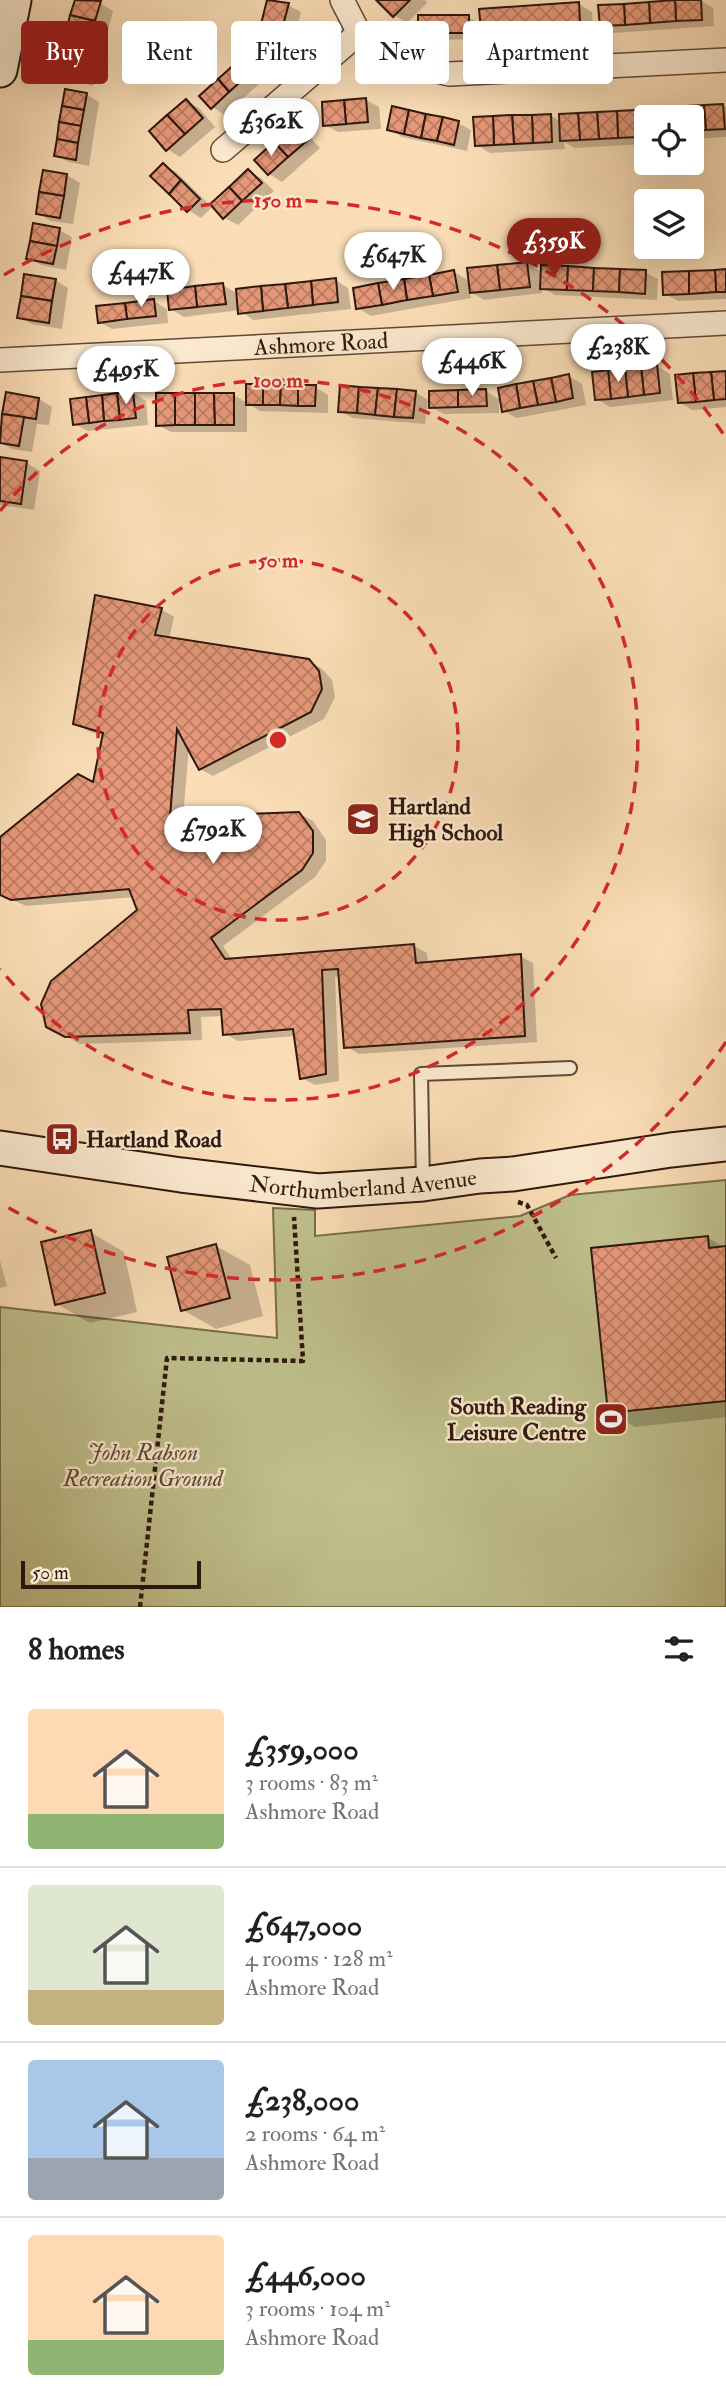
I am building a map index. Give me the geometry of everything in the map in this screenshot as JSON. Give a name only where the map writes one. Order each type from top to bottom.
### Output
[{"type":"street","points":[[0,70],[14,0]]},
{"type":"street","points":[[342,0],[355,25]]},
{"type":"street","points":[[223,150],[355,36]]},
{"type":"street","points":[[449,74],[726,61]]},
{"type":"street","name":"Ashmore Road","points":[[0,360],[726,323]]},
{"type":"street","name":"Northumberland Avenue","points":[[0,1147],[181,1175],[318,1191],[424,1184],[513,1174],[726,1144]]},
{"type":"lane","points":[[424,1184],[421,1074],[570,1068]]},
{"type":"path","points":[[514,1201],[527,1205],[556,1258]]},
{"type":"path","points":[[140,1607],[167,1358],[303,1361],[294,1206]]},
{"type":"green space","name":"John Rabson Recreation Ground","points":[[726,1180],[726,1607],[0,1607],[0,1307],[277,1338],[273,1208],[315,1210],[315,1236],[520,1216],[570,1195]]},
{"type":"building","points":[[75,0],[101,1],[95,21],[70,15]]},
{"type":"building","points":[[267,0],[289,3],[284,21],[262,21]]},
{"type":"building","points":[[376,0],[410,0],[393,17]]},
{"type":"building","points":[[675,0],[701,0],[702,20],[676,21]]},
{"type":"building","points":[[675,0],[676,21],[650,23],[649,2]]},
{"type":"building","points":[[579,2],[580,21],[480,21],[479,9]]},
{"type":"building","points":[[649,2],[650,23],[625,25],[624,4]]},
{"type":"building","points":[[624,4],[625,25],[613,25],[613,21],[600,21],[598,5]]},
{"type":"building","points":[[70,15],[95,21],[69,21]]},
{"type":"building","points":[[418,15],[469,15],[469,21],[463,21],[463,33],[449,33],[449,21],[418,21]]},
{"type":"building","points":[[231,67],[231,84],[238,84],[229,92],[218,79]]},
{"type":"building","points":[[217,80],[229,92],[211,109],[199,96],[212,84],[217,84]]},
{"type":"building","points":[[65,89],[87,93],[84,110],[62,106]]},
{"type":"building","points":[[366,98],[368,122],[346,124],[344,100]]},
{"type":"building","points":[[186,99],[203,118],[185,134],[167,115]]},
{"type":"building","points":[[344,100],[346,124],[323,126],[322,102]]},
{"type":"building","points":[[723,104],[725,129],[706,130],[704,105]]},
{"type":"building","points":[[62,106],[84,110],[81,126],[59,122]]},
{"type":"building","points":[[392,106],[409,110],[404,134],[387,130]]},
{"type":"building","points":[[409,110],[426,114],[421,138],[404,134]]},
{"type":"building","points":[[634,110],[634,137],[618,138],[617,111]]},
{"type":"building","points":[[617,111],[618,138],[599,139],[597,112]]},
{"type":"building","points":[[597,112],[599,139],[580,140],[578,113]]},
{"type":"building","points":[[578,113],[580,140],[560,141],[559,114]]},
{"type":"building","points":[[426,114],[443,117],[437,141],[421,138]]},
{"type":"building","points":[[551,114],[552,142],[533,143],[532,115]]},
{"type":"building","points":[[167,115],[185,134],[166,151],[149,131]]},
{"type":"building","points":[[512,115],[532,115],[533,143],[514,144]]},
{"type":"building","points":[[512,115],[514,144],[494,145],[493,116]]},
{"type":"building","points":[[493,116],[494,145],[475,146],[473,117]]},
{"type":"building","points":[[443,117],[459,121],[454,145],[437,141]]},
{"type":"building","points":[[59,122],[81,126],[78,143],[57,139]]},
{"type":"building","points":[[294,124],[308,140],[288,157],[274,142]]},
{"type":"building","points":[[57,139],[78,143],[76,160],[54,156]]},
{"type":"building","points":[[274,142],[288,157],[268,175],[254,160]]},
{"type":"building","points":[[163,163],[181,180],[169,194],[150,176]]},
{"type":"building","points":[[248,169],[262,183],[242,201],[229,187]]},
{"type":"building","points":[[43,170],[67,174],[64,196],[39,192]]},
{"type":"building","points":[[181,180],[200,199],[187,212],[169,194]]},
{"type":"building","points":[[229,187],[242,201],[223,219],[210,204]]},
{"type":"building","points":[[39,192],[64,196],[60,218],[36,214]]},
{"type":"building","points":[[33,223],[60,228],[57,246],[30,241]]},
{"type":"building","points":[[30,241],[57,246],[53,264],[26,259]]},
{"type":"building","points":[[527,262],[530,287],[500,290],[497,265]]},
{"type":"building","points":[[497,265],[500,290],[470,293],[467,268]]},
{"type":"building","points":[[541,265],[568,266],[567,290],[540,289]]},
{"type":"building","points":[[568,266],[594,268],[593,291],[567,290]]},
{"type":"building","points":[[594,268],[620,269],[619,292],[593,291]]},
{"type":"building","points":[[620,269],[646,270],[645,294],[619,292]]},
{"type":"building","points":[[726,269],[726,292],[716,292],[715,270]]},
{"type":"building","points":[[454,270],[458,292],[433,296],[429,275]]},
{"type":"building","points":[[715,270],[716,292],[689,294],[689,271]]},
{"type":"building","points":[[689,271],[689,294],[663,295],[662,272]]},
{"type":"building","points":[[24,274],[56,279],[52,301],[21,296]]},
{"type":"building","points":[[429,275],[433,296],[407,300],[404,279]]},
{"type":"building","points":[[336,278],[338,302],[313,305],[311,281]]},
{"type":"building","points":[[404,279],[407,300],[382,305],[378,283]]},
{"type":"building","points":[[311,281],[313,305],[288,308],[285,284]]},
{"type":"building","points":[[223,283],[226,304],[197,307],[195,286]]},
{"type":"building","points":[[378,283],[382,305],[356,309],[353,288]]},
{"type":"building","points":[[285,284],[288,308],[263,311],[261,286]]},
{"type":"building","points":[[195,286],[197,307],[169,310],[167,290]]},
{"type":"building","points":[[261,286],[263,311],[238,314],[236,289]]},
{"type":"building","points":[[21,296],[52,301],[49,323],[17,318]]},
{"type":"building","points":[[154,299],[156,316],[127,319],[125,303]]},
{"type":"building","points":[[125,303],[127,319],[98,323],[96,306]]},
{"type":"building","points":[[657,364],[660,393],[644,395],[641,366]]},
{"type":"building","points":[[641,366],[644,395],[628,397],[625,368]]},
{"type":"building","points":[[625,368],[628,397],[611,399],[608,370]]},
{"type":"building","points":[[608,370],[611,399],[595,400],[592,372]]},
{"type":"building","points":[[726,371],[726,399],[714,400],[711,372]]},
{"type":"building","points":[[711,372],[714,400],[696,402],[693,373]]},
{"type":"building","points":[[693,373],[696,402],[678,403],[675,375]]},
{"type":"building","points":[[569,374],[573,398],[556,402],[551,378]]},
{"type":"building","points":[[551,378],[556,402],[538,405],[533,381]]},
{"type":"building","points":[[533,381],[538,405],[520,408],[516,384]]},
{"type":"building","points":[[246,384],[263,384],[263,405],[246,405]]},
{"type":"building","points":[[263,384],[281,385],[280,405],[263,405]]},
{"type":"building","points":[[516,384],[520,408],[502,412],[498,388]]},
{"type":"building","points":[[281,385],[298,385],[298,406],[280,405]]},
{"type":"building","points":[[298,385],[316,385],[315,406],[298,406]]},
{"type":"building","points":[[340,385],[359,387],[357,413],[338,412]]},
{"type":"building","points":[[359,387],[378,388],[375,415],[357,413]]},
{"type":"building","points":[[378,388],[397,389],[394,417],[375,415]]},
{"type":"building","points":[[397,389],[416,391],[413,418],[394,417]]},
{"type":"building","points":[[486,389],[487,406],[458,407],[458,390]]},
{"type":"building","points":[[458,390],[458,407],[429,408],[429,391]]},
{"type":"building","points":[[6,392],[39,398],[36,419],[2,414]]},
{"type":"building","points":[[133,392],[136,418],[120,420],[117,393]]},
{"type":"building","points":[[117,393],[120,420],[104,421],[102,395]]},
{"type":"building","points":[[156,393],[175,393],[175,425],[156,426]]},
{"type":"building","points":[[175,393],[195,393],[195,425],[175,425]]},
{"type":"building","points":[[195,393],[214,393],[215,425],[195,425]]},
{"type":"building","points":[[214,393],[234,393],[234,425],[215,425]]},
{"type":"building","points":[[102,395],[104,421],[89,423],[86,397]]},
{"type":"building","points":[[86,397],[89,423],[73,425],[70,399]]},
{"type":"building","points":[[2,414],[24,417],[19,446],[0,443]]},
{"type":"building","points":[[0,457],[27,461],[21,504],[0,501]]},
{"type":"building","points":[[95,595],[162,608],[155,635],[309,659],[319,671],[322,689],[311,712],[199,770],[177,729],[170,817],[299,812],[313,831],[313,853],[302,870],[211,938],[225,959],[414,944],[416,963],[521,954],[525,1036],[344,1048],[338,969],[322,970],[326,1074],[300,1079],[293,1029],[223,1035],[221,1009],[188,1010],[190,1033],[65,1037],[46,1027],[41,1004],[51,981],[137,910],[129,889],[11,900],[0,895],[0,837],[78,774],[93,782],[103,733],[73,724]]},
{"type":"building","points":[[91,1230],[105,1293],[55,1305],[41,1242]]},
{"type":"building","name":"South Reading Leisure Centre","points":[[708,1236],[709,1248],[726,1246],[726,1401],[608,1413],[591,1248]]},
{"type":"building","points":[[216,1244],[230,1298],[181,1311],[167,1257]]},
{"type":"place","name":"Hartland High School","points":[[363,819]]},
{"type":"place","name":"Hartland Road","points":[[62,1139]]},
{"type":"place","name":"South Reading Leisure Centre","points":[[611,1419]]}]
